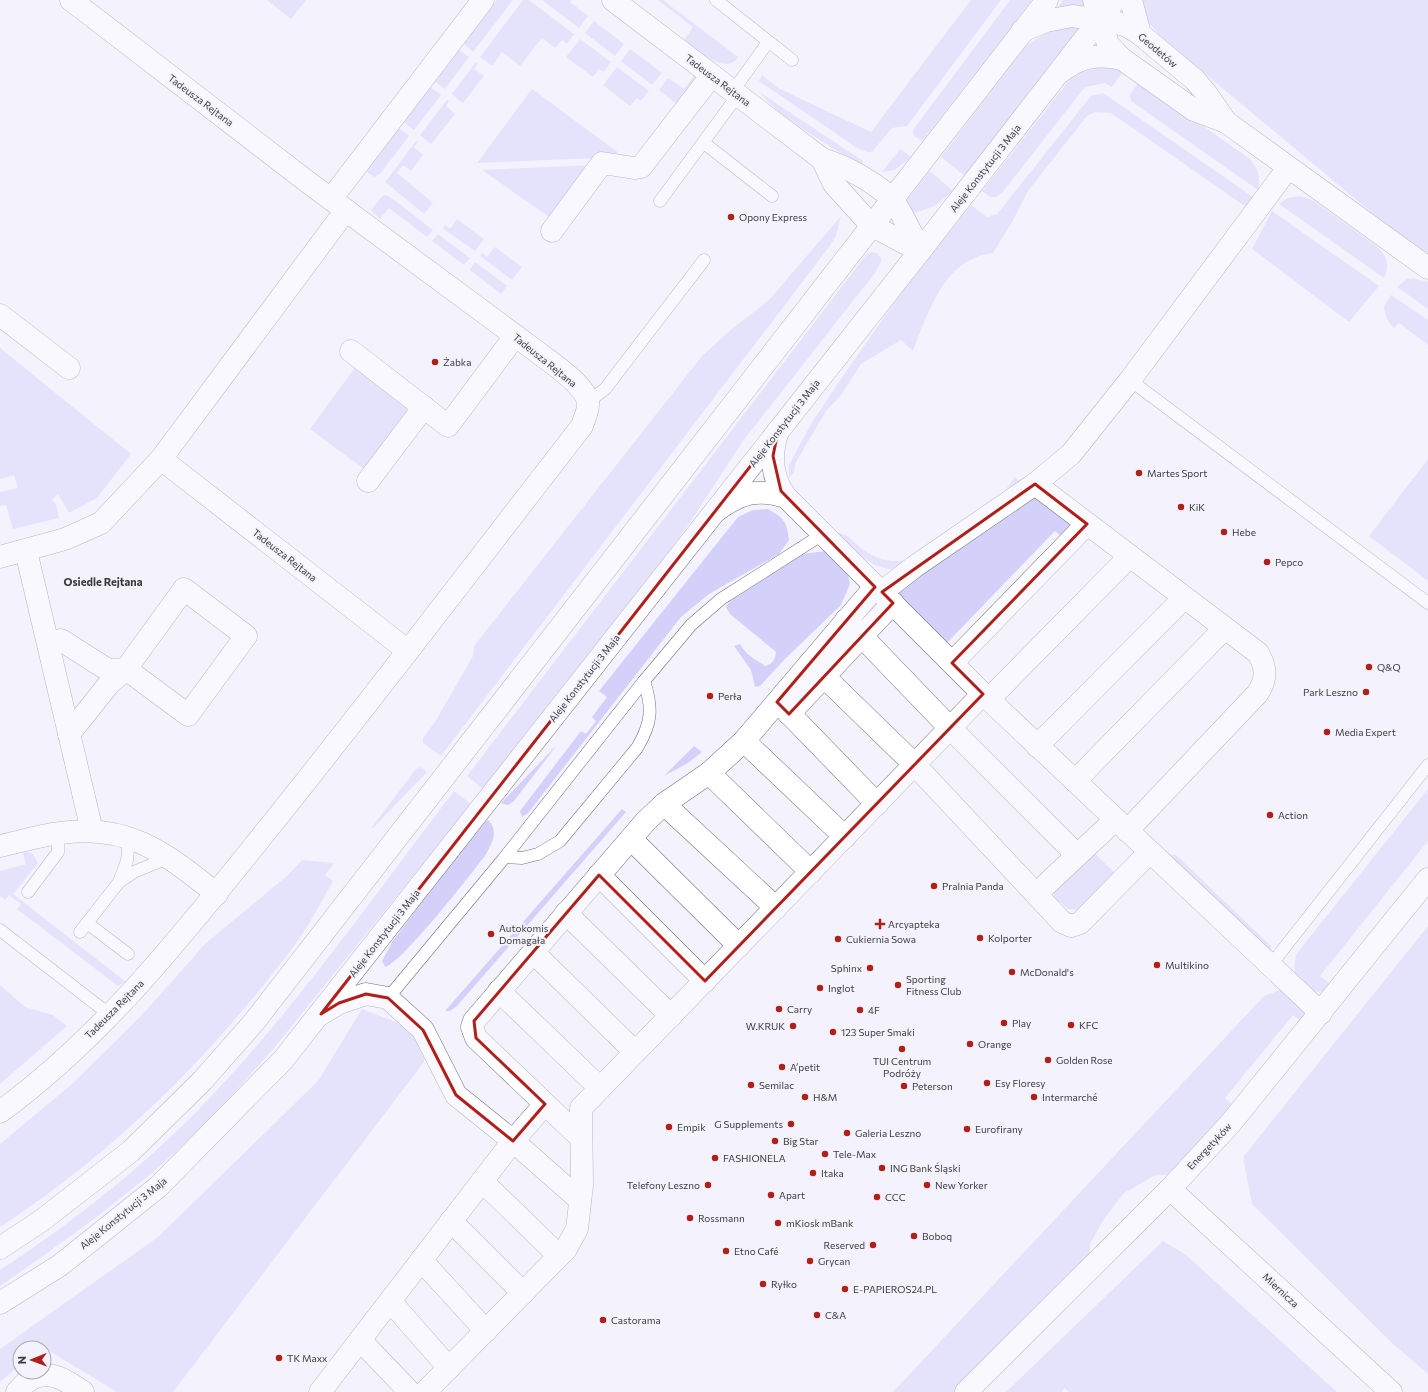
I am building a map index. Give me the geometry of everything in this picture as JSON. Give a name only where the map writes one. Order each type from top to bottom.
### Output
[{"type":"street","name":"Tadeusza Rejtana","points":[[0,1112],[51,1071],[110,1015],[154,970],[217,894],[582,426],[588,402],[584,392],[575,382],[338,204],[71,0]]},
{"type":"street","points":[[0,557],[65,539],[101,523],[161,459],[338,204],[483,0]]},
{"type":"street","name":"Tadeusza Rejtana","points":[[613,0],[822,159],[840,165],[861,177],[892,200],[920,251]]},
{"type":"street","points":[[0,1248],[41,1221],[132,1151],[203,1080],[254,1022],[407,827],[547,642],[1046,0]]},
{"type":"street","name":"Aleje Konstytucji 3 Maja","points":[[0,1303],[59,1266],[158,1187],[284,1060],[1059,73],[1097,10],[1115,0]]},
{"type":"street","points":[[1130,0],[1140,34]]},
{"type":"street","points":[[1097,10],[1108,44],[1122,59]]},
{"type":"street","name":"Geodetów","points":[[1022,31],[1046,21],[1097,10],[1115,22],[1140,34],[1195,80],[1226,122]]},
{"type":"street","points":[[1059,73],[1070,64],[1090,56],[1109,56],[1122,59]]},
{"type":"street","name":"Geodetów","points":[[1122,59],[1194,110],[1226,122],[1428,268]]},
{"type":"street","points":[[552,231],[602,163],[634,168],[641,167],[712,75]]},
{"type":"street","name":"Tadeusza Rejtana","points":[[822,159],[834,184],[870,225],[920,251]]},
{"type":"street","points":[[581,1138],[478,1040],[473,1033],[474,1021],[566,913],[664,804],[709,773],[783,708],[817,670],[846,620],[884,594],[914,567],[1035,484],[1059,465],[1074,450],[1130,380],[1288,168]]},
{"type":"street","points":[[0,315],[69,368]]},
{"type":"street","points":[[351,351],[448,426],[515,336]]},
{"type":"street","points":[[368,481],[424,407]]},
{"type":"street","points":[[778,431],[774,445],[774,466],[778,483],[786,497],[1037,746],[1321,1013]]},
{"type":"street","name":"Tadeusza Rejtana","points":[[161,459],[408,651]]},
{"type":"street","points":[[1035,484],[1258,653],[1266,670],[1262,687],[1121,825],[1077,855],[1036,894]]},
{"type":"street","points":[[714,512],[729,502],[752,492],[770,492],[786,497]]},
{"type":"street","points":[[952,663],[1087,524]]},
{"type":"street","points":[[26,551],[92,831]]},
{"type":"street","points":[[425,1392],[566,1249],[577,1228],[580,1200],[581,1108],[878,804],[950,728],[986,696],[1130,556]]},
{"type":"street","points":[[49,645],[61,640],[108,670],[126,669],[188,715],[246,636],[184,590],[126,669],[109,684],[69,734]]},
{"type":"street","points":[[817,670],[862,637],[884,594]]},
{"type":"street","points":[[1037,746],[1184,598]]},
{"type":"street","points":[[846,620],[950,728],[1077,855]]},
{"type":"street","points":[[1075,781],[1225,628]]},
{"type":"street","points":[[817,670],[915,765],[1062,922],[1071,926],[1080,924],[1150,852]]},
{"type":"street","points":[[783,708],[878,804]]},
{"type":"street","points":[[744,741],[845,837]]},
{"type":"street","points":[[709,773],[811,872]]},
{"type":"street","points":[[664,804],[776,908]]},
{"type":"street","points":[[0,846],[58,833],[92,831],[129,836],[170,857],[217,894]]},
{"type":"street","points":[[631,839],[739,946]]},
{"type":"street","points":[[599,876],[705,981]]},
{"type":"street","name":"Energetyków","points":[[966,1392],[1170,1189],[1230,1124],[1428,879]]},
{"type":"street","points":[[566,913],[671,1016]]},
{"type":"street","points":[[533,952],[635,1052]]},
{"type":"street","points":[[499,991],[600,1088]]},
{"type":"street","points":[[321,1014],[339,1003],[366,994],[388,998],[423,1030],[456,1095],[513,1141],[580,1200]]},
{"type":"street","points":[[326,1389],[360,1340],[421,1260],[513,1141],[545,1104]]},
{"type":"street","points":[[482,1181],[559,1256]]},
{"type":"street","name":"Miernicza","points":[[1170,1189],[1391,1392]]},
{"type":"street","points":[[451,1221],[523,1293]]},
{"type":"street","points":[[421,1260],[486,1331]]},
{"type":"street","points":[[390,1301],[449,1368]]},
{"type":"street","points":[[360,1340],[410,1392]]},
{"type":"street","points":[[17,1392],[24,1383],[34,1377],[46,1375],[59,1376],[82,1391]]},
{"type":"lane","points":[[716,0],[792,60]]},
{"type":"lane","points":[[660,201],[704,143],[768,42]]},
{"type":"lane","points":[[704,143],[772,196]]},
{"type":"lane","points":[[588,402],[605,389],[704,260]]},
{"type":"lane","points":[[1130,380],[1428,603]]},
{"type":"lane","points":[[388,998],[505,857],[644,681],[691,625],[713,605],[823,534]]},
{"type":"lane","points":[[505,857],[522,858],[538,854],[560,841],[637,748],[645,735],[650,720],[650,700],[644,681]]},
{"type":"lane","points":[[1270,966],[1428,765]]},
{"type":"lane","points":[[28,892],[58,852],[58,833]]},
{"type":"lane","points":[[128,954],[83,927],[119,882],[128,861],[129,836]]},
{"type":"lane","points":[[119,882],[134,872],[170,857]]},
{"type":"lane","points":[[0,930],[110,1015]]},
{"type":"highlighted area","points":[[778,431],[773,456],[781,491],[875,587],[777,702],[789,714],[893,603],[882,592],[1035,484],[1087,524],[952,663],[983,694],[705,981],[599,875],[474,1021],[476,1038],[545,1104],[513,1141],[456,1095],[423,1030],[388,998],[366,994],[339,1003],[321,1014]]},
{"type":"shaded area","points":[[267,0],[306,0],[291,19]]},
{"type":"shaded area","points":[[497,0],[513,0],[473,52],[464,44]]},
{"type":"shaded area","points":[[523,0],[529,0],[574,34],[567,44],[562,40],[555,48],[542,38],[520,66],[502,52],[492,66],[480,57]]},
{"type":"shaded area","points":[[542,0],[571,0],[570,2],[588,16],[579,28]]},
{"type":"shaded area","points":[[658,0],[663,0],[738,57],[733,62],[726,64],[719,63],[703,54],[684,40],[693,27]]},
{"type":"shaded area","points":[[971,0],[1001,0],[907,126],[892,128],[872,152],[867,152],[857,148],[759,81],[762,75],[778,88],[871,132]]},
{"type":"shaded area","points":[[1010,0],[1032,0],[922,141],[913,135],[913,130]]},
{"type":"shaded area","points":[[1063,0],[1084,0],[1085,6],[1057,8]]},
{"type":"shaded area","points":[[1142,0],[1428,0],[1428,253],[1377,217],[1161,37],[1149,23]]},
{"type":"shaded area","points":[[594,21],[624,44],[615,56],[585,33]]},
{"type":"shaded area","points":[[1084,24],[965,176],[941,157],[1027,45],[1052,29]]},
{"type":"shaded area","points":[[580,39],[611,62],[604,72],[599,69],[593,77],[566,57]]},
{"type":"shaded area","points":[[630,49],[662,73],[652,85],[621,61]]},
{"type":"shaded area","points":[[459,50],[469,57],[445,89],[435,82]]},
{"type":"shaded area","points":[[476,62],[478,64],[474,69],[484,76],[463,103],[452,94]]},
{"type":"shaded area","points":[[617,67],[649,91],[641,101],[637,98],[630,106],[603,85]]},
{"type":"shaded area","points":[[1107,67],[1124,70],[1112,87],[1105,83],[1085,87],[1002,193],[996,197],[990,197],[982,191],[1071,78],[1089,70]]},
{"type":"shaded area","points":[[694,76],[701,81],[681,107],[659,90],[668,78],[684,89]]},
{"type":"shaded area","points":[[1139,81],[1250,159],[1258,173],[1258,190],[1131,101],[1130,95]]},
{"type":"shaded area","points":[[430,87],[441,95],[414,130],[404,122]]},
{"type":"shaded area","points":[[532,89],[619,153],[597,158],[477,163]]},
{"type":"shaded area","points":[[761,93],[863,161],[862,166],[792,121],[767,101]]},
{"type":"shaded area","points":[[1103,93],[1253,197],[1246,207],[1111,113],[1095,112],[1087,116],[1028,191],[1012,222],[993,253],[980,256],[963,264],[953,273],[944,285],[929,311],[913,351],[901,340],[861,364],[842,394],[826,411],[795,464],[794,472],[789,478],[789,465],[811,424],[845,373],[901,293],[971,205],[987,217],[997,214],[1091,96]]},
{"type":"shaded area","points":[[447,100],[449,101],[446,106],[455,114],[431,144],[420,135]]},
{"type":"shaded area","points":[[399,128],[409,136],[380,174],[374,177],[367,172],[368,169]]},
{"type":"shaded area","points":[[416,141],[418,142],[414,147],[423,155],[411,171],[403,165],[397,173],[433,203],[424,214],[386,183]]},
{"type":"shaded area","points":[[900,149],[911,157],[895,170],[882,172]]},
{"type":"shaded area","points":[[594,165],[552,219],[482,170]]},
{"type":"shaded area","points":[[930,171],[953,191],[935,206],[911,214],[904,203]]},
{"type":"shaded area","points":[[383,195],[389,196],[433,230],[427,237],[389,208],[380,219],[371,210]]},
{"type":"shaded area","points":[[1301,196],[1314,201],[1379,248],[1387,262],[1387,270],[1384,278],[1279,204],[1287,198]]},
{"type":"shaded area","points":[[1272,211],[1379,286],[1349,322],[1252,249]]},
{"type":"shaded area","points":[[841,216],[836,236],[829,247],[441,756],[423,743],[423,738],[435,722],[473,656],[474,646],[702,356],[733,328],[769,300]]},
{"type":"shaded area","points":[[457,219],[484,239],[475,251],[442,228],[445,225],[450,229]]},
{"type":"shaded area","points":[[438,234],[470,258],[464,265],[432,241]]},
{"type":"shaded area","points":[[495,247],[522,267],[512,280],[480,256],[482,253],[487,257]]},
{"type":"shaded area","points":[[871,252],[877,253],[882,260],[875,273],[743,441],[691,521],[662,561],[483,789],[467,776],[866,255]]},
{"type":"shaded area","points":[[475,262],[507,286],[501,294],[470,270]]},
{"type":"shaded area","points":[[1413,278],[1428,282],[1428,309],[1397,287],[1407,279]]},
{"type":"shaded area","points":[[1391,295],[1428,320],[1428,345],[1399,323],[1394,328],[1388,321],[1384,306]]},
{"type":"shaded area","points":[[0,348],[131,454],[97,498],[69,513],[58,494],[52,500],[56,504],[59,518],[13,529],[6,505],[0,506],[0,492],[18,488],[14,475],[0,479]]},
{"type":"shaded area","points":[[359,362],[405,398],[407,410],[364,469],[310,429]]},
{"type":"shaded area","points":[[1428,459],[1428,581],[1369,536]]},
{"type":"shaded area","points":[[1015,477],[1021,483],[1035,484],[1087,524],[1069,543],[1055,531],[940,650],[882,592],[897,570],[887,569],[870,562],[836,532],[849,537],[865,551],[878,558],[897,561],[918,557],[1003,493]]},
{"type":"shaded area","points":[[768,509],[784,521],[787,529],[789,540],[779,554],[709,594],[681,617],[528,813],[522,817],[520,811],[581,731],[586,734],[596,721],[592,717],[607,697],[599,691],[738,517],[753,510]]},
{"type":"shaded area","points":[[826,551],[847,570],[850,584],[841,605],[785,659],[760,686],[755,687],[751,670],[734,646],[740,644],[748,654],[766,666],[773,661],[776,652],[730,614],[726,607],[729,602],[802,554]]},
{"type":"shaded area","points":[[557,745],[514,801],[508,805],[501,803]]},
{"type":"shaded area","points":[[694,746],[702,752],[688,763],[664,776]]},
{"type":"shaded area","points":[[421,767],[427,772],[373,828],[372,827],[416,769]]},
{"type":"shaded area","points":[[1428,789],[1428,841],[1320,976],[1335,988],[1316,992],[1308,990],[1302,986],[1295,972],[1297,953]]},
{"type":"shaded area","points":[[454,791],[471,804],[274,1048],[229,1098],[182,1146],[148,1176],[76,1232],[0,1286],[0,1270],[81,1213],[132,1172],[181,1127],[238,1067],[302,991]]},
{"type":"shaded area","points":[[622,809],[626,812],[457,1006],[450,1011],[445,1011]]},
{"type":"shaded area","points":[[488,820],[492,824],[494,833],[492,843],[485,856],[406,951],[394,962],[385,967],[382,961],[392,942],[477,828]]},
{"type":"shaded area","points":[[22,850],[33,854],[38,863],[13,894],[126,982],[118,986],[17,909],[21,904],[9,895],[5,900],[0,896],[0,871],[26,864]]},
{"type":"shaded area","points":[[1092,851],[1115,873],[1078,910],[1068,909],[1054,897],[1054,892]]},
{"type":"shaded area","points":[[1176,855],[1271,946],[1271,952],[1170,856]]},
{"type":"shaded area","points":[[302,860],[334,863],[325,875],[333,881],[301,936],[264,984],[197,1062],[123,1133],[83,1167],[0,1227],[0,1144],[72,1084],[141,1016],[206,943],[288,875]]},
{"type":"shaded area","points":[[1428,926],[1428,1374],[1392,1343],[1252,1204],[1243,1157]]},
{"type":"shaded area","points":[[0,985],[25,1007],[53,1015],[67,1026],[0,1084]]},
{"type":"shaded area","points":[[1280,990],[1289,991],[1306,1010],[1306,1025],[1293,1015],[1225,1098],[1232,1104],[1173,1174],[1154,1176],[1124,1193],[1104,1219],[1090,1244],[1090,1256],[969,1392],[893,1392],[1264,996]]},
{"type":"shaded area","points":[[362,1009],[398,1023],[424,1042],[424,1062],[173,1392],[117,1392],[52,1353],[52,1340],[13,1340],[158,1237],[318,1081]]},
{"type":"shaded area","points":[[1163,1241],[1185,1254],[1337,1392],[1069,1392],[1064,1388],[1062,1392],[1006,1392]]},
{"type":"shaded area","points":[[12,1340],[12,1372],[0,1382],[0,1349]]},
{"type":"place","name":"Opony Express","points":[[731,217]]},
{"type":"place","name":"Żabka","points":[[435,362]]},
{"type":"place","name":"Martes Sport","points":[[1139,473]]},
{"type":"place","name":"KiK","points":[[1181,507]]},
{"type":"place","name":"Hebe","points":[[1224,532]]},
{"type":"place","name":"Pepco","points":[[1267,562]]},
{"type":"place","name":"Q&Q","points":[[1369,667]]},
{"type":"place","name":"Park Leszno","points":[[1366,692]]},
{"type":"place","name":"Perła","points":[[710,696]]},
{"type":"place","name":"Media Expert","points":[[1327,732]]},
{"type":"place","name":"Action","points":[[1270,815]]},
{"type":"place","name":"Pralnia Panda","points":[[934,886]]},
{"type":"place","name":"Arcyapteka","points":[[880,924]]},
{"type":"place","name":"Autokomis Domagała","points":[[491,934]]},
{"type":"place","name":"Kolporter","points":[[980,938]]},
{"type":"place","name":"Cukiernia Sowa","points":[[838,939]]},
{"type":"place","name":"Multikino","points":[[1157,965]]},
{"type":"place","name":"Sphinx","points":[[870,968]]},
{"type":"place","name":"McDonald's","points":[[1012,972]]},
{"type":"place","name":"Sporting Fitness Club","points":[[898,985]]},
{"type":"place","name":"Inglot","points":[[820,988]]},
{"type":"place","name":"Carry","points":[[779,1009]]},
{"type":"place","name":"4F","points":[[860,1010]]},
{"type":"place","name":"Play","points":[[1004,1023]]},
{"type":"place","name":"KFC","points":[[1071,1025]]},
{"type":"place","name":"W.KRUK","points":[[793,1026]]},
{"type":"place","name":"123 Super Smaki","points":[[833,1032]]},
{"type":"place","name":"Orange","points":[[970,1044]]},
{"type":"place","name":"TUI Centrum Podróży","points":[[902,1049]]},
{"type":"place","name":"Golden Rose","points":[[1048,1060]]},
{"type":"place","name":"A’petit","points":[[782,1067]]},
{"type":"place","name":"Esy Floresy","points":[[987,1083]]},
{"type":"place","name":"Semilac","points":[[751,1085]]},
{"type":"place","name":"Peterson","points":[[904,1086]]},
{"type":"place","name":"H&M","points":[[805,1097]]},
{"type":"place","name":"Intermarché","points":[[1034,1097]]},
{"type":"place","name":"G Supplements","points":[[791,1124]]},
{"type":"place","name":"Empik","points":[[669,1127]]},
{"type":"place","name":"Eurofirany","points":[[967,1129]]},
{"type":"place","name":"Galeria Leszno","points":[[847,1133]]},
{"type":"place","name":"Big Star","points":[[775,1141]]},
{"type":"place","name":"Tele-Max","points":[[825,1154]]},
{"type":"place","name":"FASHIONELA","points":[[715,1158]]},
{"type":"place","name":"ING Bank Śląski","points":[[882,1168]]},
{"type":"place","name":"Itaka","points":[[813,1173]]},
{"type":"place","name":"Telefony Leszno","points":[[708,1185]]},
{"type":"place","name":"New Yorker","points":[[927,1185]]},
{"type":"place","name":"Apart","points":[[771,1195]]},
{"type":"place","name":"CCC","points":[[877,1197]]},
{"type":"place","name":"Rossmann","points":[[690,1218]]},
{"type":"place","name":"mKiosk mBank","points":[[778,1223]]},
{"type":"place","name":"Boboq","points":[[914,1236]]},
{"type":"place","name":"Reserved","points":[[873,1245]]},
{"type":"place","name":"Etno Café","points":[[726,1251]]},
{"type":"place","name":"Grycan","points":[[810,1261]]},
{"type":"place","name":"Ryłko","points":[[763,1284]]},
{"type":"place","name":"E-PAPIEROS24.PL","points":[[845,1289]]},
{"type":"place","name":"C&A","points":[[817,1315]]},
{"type":"place","name":"Castorama","points":[[603,1320]]},
{"type":"place","name":"TK Maxx","points":[[279,1358]]},
{"type":"district","name":"Osiedle Rejtana","points":[[103,581]]}]
